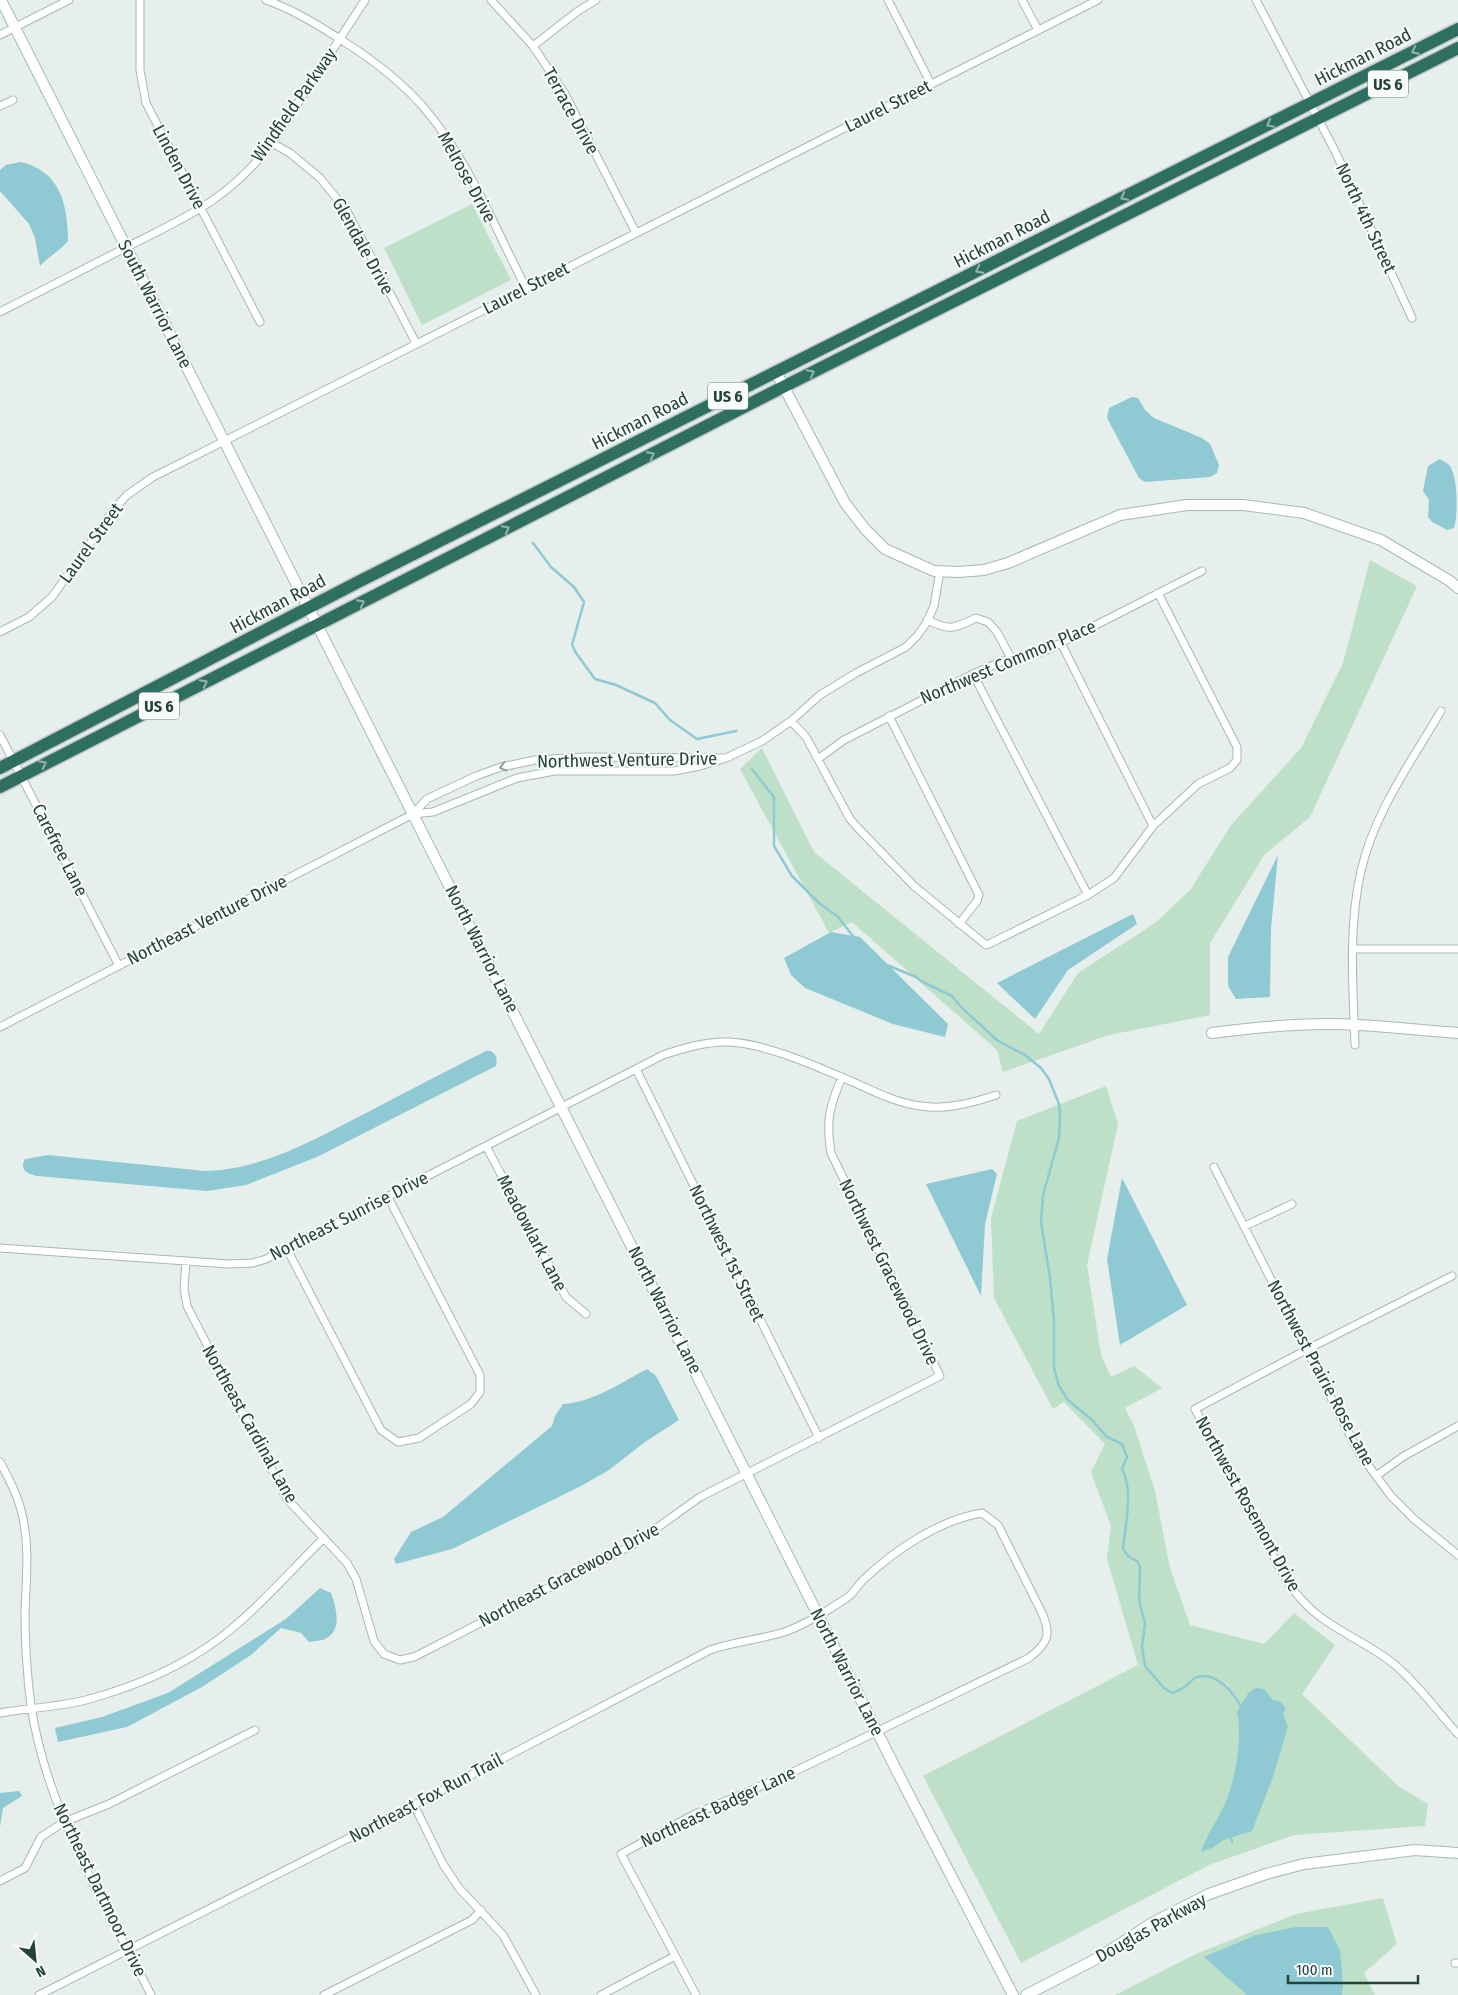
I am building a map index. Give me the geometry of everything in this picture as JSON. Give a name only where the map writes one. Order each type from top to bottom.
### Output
[{"type":"highway","name":"Hickman Road","points":[[0,768],[369,577],[1458,29]]},
{"type":"highway","name":"Hickman Road","points":[[0,787],[785,386],[1458,48]]},
{"type":"street","name":"South Warrior Lane","points":[[1,0],[318,626]]},
{"type":"street","points":[[0,35],[69,0]]},
{"type":"street","name":"Linden Drive","points":[[140,0],[140,70],[146,103],[260,322]]},
{"type":"street","name":"Melrose Drive","points":[[266,0],[305,17],[340,39],[383,68],[404,87],[442,130],[468,174],[526,288]]},
{"type":"street","name":"Windfield Parkway","points":[[1,310],[201,209],[231,187],[272,143],[365,0]]},
{"type":"street","name":"Terrace Drive","points":[[491,0],[533,46],[565,94],[636,233]]},
{"type":"street","points":[[533,46],[578,11],[596,0]]},
{"type":"street","points":[[888,0],[932,84]]},
{"type":"street","points":[[1022,0],[1038,30]]},
{"type":"street","name":"Laurel Street","points":[[0,632],[29,617],[52,597],[109,516],[127,495],[154,477],[1098,0]]},
{"type":"street","name":"North 4th Street","points":[[1260,1],[1317,120],[1335,151],[1412,318]]},
{"type":"street","points":[[0,106],[13,100]]},
{"type":"street","name":"Glendale Drive","points":[[272,143],[296,157],[320,178],[347,210],[416,343]]},
{"type":"street","points":[[776,372],[845,503],[865,529],[885,549],[934,571],[984,570],[1008,563],[1120,515],[1187,505],[1244,505],[1304,513],[1381,540],[1450,581],[1458,588]]},
{"type":"street","name":"Northwest Venture Drive","points":[[413,814],[433,812],[517,778],[554,770],[674,771],[726,758],[762,740],[791,720],[820,695],[856,673],[906,647],[917,636],[928,620],[934,606],[940,571]]},
{"type":"street","name":"Northwest Common Place","points":[[818,759],[844,740],[973,674],[1002,661],[1028,656],[1061,643],[1202,571]]},
{"type":"street","points":[[791,720],[806,737],[856,827],[914,886],[986,945],[989,944],[1088,895],[1114,878],[1153,826],[1198,784],[1230,768],[1237,760],[1237,747],[1158,593]]},
{"type":"street","points":[[928,620],[946,629],[959,626],[976,618],[988,622],[997,632],[1012,660]]},
{"type":"street","name":"North Warrior Lane","points":[[318,626],[1013,1995]]},
{"type":"street","points":[[1061,643],[1153,826]]},
{"type":"street","points":[[973,674],[1088,895]]},
{"type":"street","points":[[1355,1045],[1353,949],[1355,904],[1361,869],[1374,829],[1386,804],[1441,711]]},
{"type":"street","points":[[889,716],[977,889],[979,895],[977,901],[959,924]]},
{"type":"street","name":"Carefree Lane","points":[[0,735],[119,966]]},
{"type":"street","name":"Northwest Venture Drive","points":[[413,814],[427,799],[476,776],[501,767],[535,760],[584,757],[726,758]]},
{"type":"street","name":"Northeast Venture Drive","points":[[0,1027],[413,814]]},
{"type":"street","points":[[1353,949],[1458,949]]},
{"type":"street","points":[[1212,1033],[1294,1025],[1354,1025],[1458,1033]]},
{"type":"street","name":"Northeast Sunrise Drive","points":[[0,1248],[238,1264],[266,1259],[663,1055],[692,1046],[730,1042],[768,1049],[842,1077],[892,1099],[921,1106],[936,1107],[972,1103],[996,1096]]},
{"type":"street","name":"Northwest 1st Street","points":[[636,1069],[819,1438]]},
{"type":"street","name":"Northwest Gracewood Drive","points":[[747,1473],[940,1376],[831,1153],[827,1129],[832,1099],[842,1077]]},
{"type":"street","name":"Meadowlark Lane","points":[[486,1146],[566,1297],[586,1314]]},
{"type":"street","name":"Northwest Prairie Rose Lane","points":[[1214,1167],[1351,1438],[1391,1496],[1414,1519],[1458,1555]]},
{"type":"street","points":[[287,1249],[381,1430],[398,1442],[419,1438],[471,1404],[480,1392],[480,1375],[388,1197]]},
{"type":"street","points":[[1245,1226],[1292,1204]]},
{"type":"street","name":"Northeast Cardinal Lane","points":[[186,1261],[184,1297],[188,1310],[287,1499],[347,1563],[356,1579],[374,1641],[384,1654]]},
{"type":"street","points":[[1306,1350],[1452,1276]]},
{"type":"street","name":"Northwest Rosemont Drive","points":[[1306,1350],[1195,1409],[1279,1567],[1300,1598],[1314,1613],[1331,1625],[1363,1642],[1392,1663],[1414,1682],[1458,1734]]},
{"type":"street","points":[[1376,1476],[1404,1456],[1458,1426]]},
{"type":"street","name":"Northeast Dartmoor Drive","points":[[0,1462],[17,1498],[26,1534],[25,1654],[31,1708],[45,1770],[68,1834],[151,1995]]},
{"type":"street","name":"Northeast Gracewood Drive","points":[[384,1654],[400,1660],[414,1657],[636,1543],[700,1497],[747,1473]]},
{"type":"street","name":"Northeast Fox Run Trail","points":[[39,1995],[414,1805],[710,1650],[734,1642],[760,1639],[784,1632],[819,1615],[847,1598],[863,1580],[904,1545],[964,1516],[982,1513],[998,1526],[1047,1624],[1047,1635],[1041,1648],[1029,1658],[877,1730]]},
{"type":"street","points":[[0,1713],[84,1700],[119,1691],[145,1682],[184,1662],[220,1638],[242,1619],[324,1538]]},
{"type":"street","points":[[0,1881],[25,1868],[41,1837],[64,1822],[109,1804],[255,1730]]},
{"type":"street","name":"Northeast Badger Lane","points":[[696,1995],[622,1854],[693,1815],[787,1775],[877,1730]]},
{"type":"street","points":[[414,1805],[443,1864],[459,1888],[503,1935],[536,1995]]},
{"type":"street","name":"Douglas Parkway","points":[[1026,1995],[1098,1958],[1152,1923],[1208,1894],[1266,1874],[1304,1864],[1415,1850],[1458,1853]]},
{"type":"street","points":[[324,1995],[472,1920],[481,1910]]},
{"type":"street","points":[[601,1995],[675,1956]]},
{"type":"green space","points":[[472,204],[511,280],[422,325],[384,248]]},
{"type":"green space","points":[[1370,560],[1417,586],[1310,817],[1265,854],[1210,943],[1210,1015],[1109,1035],[1003,1072],[997,1050],[852,922],[829,933],[740,769],[762,748],[814,852],[1039,1034],[1078,973],[1155,923],[1190,890],[1232,824],[1301,748],[1343,663]]},
{"type":"green space","points":[[1106,1086],[1118,1124],[1087,1265],[1101,1355],[1111,1377],[1134,1366],[1162,1388],[1125,1408],[1134,1426],[1155,1491],[1170,1568],[1190,1625],[1264,1644],[1294,1613],[1335,1645],[1302,1694],[1398,1786],[1428,1804],[1425,1826],[1294,1835],[1209,1865],[1021,1963],[923,1776],[1138,1665],[1107,1559],[1111,1526],[1091,1472],[1105,1444],[1064,1402],[1053,1409],[994,1298],[991,1218],[1017,1121]]},
{"type":"green space","points":[[1383,1898],[1397,1944],[1364,1973],[1375,1995],[1115,1995],[1196,1954],[1296,1914]]},
{"type":"water","points":[[20,162],[34,166],[53,181],[59,191],[66,215],[68,241],[40,266],[35,238],[29,224],[0,191],[0,170],[6,165]]},
{"type":"water","points":[[1132,397],[1138,398],[1145,410],[1154,418],[1202,438],[1210,444],[1219,465],[1217,473],[1210,477],[1145,482],[1139,478],[1107,418],[1109,408]]},
{"type":"water","points":[[1440,459],[1450,466],[1456,487],[1457,506],[1454,528],[1447,530],[1432,522],[1428,517],[1429,500],[1423,491],[1428,466]]},
{"type":"water","points":[[1278,855],[1271,929],[1270,997],[1236,999],[1228,986],[1228,957]]},
{"type":"water","points":[[1133,914],[1137,924],[1068,970],[1035,1019],[997,983]]},
{"type":"water","points":[[831,932],[860,937],[948,1024],[945,1037],[893,1024],[805,988],[791,975],[784,958]]},
{"type":"water","points":[[486,1051],[491,1051],[494,1054],[496,1066],[317,1157],[246,1185],[207,1191],[37,1176],[27,1173],[23,1166],[25,1159],[48,1155],[205,1171],[248,1165],[269,1159],[309,1142]]},
{"type":"water","points":[[992,1169],[997,1174],[985,1224],[981,1296],[926,1184]]},
{"type":"water","points":[[1122,1178],[1187,1305],[1120,1345],[1107,1259]]},
{"type":"water","points":[[647,1369],[656,1376],[679,1420],[645,1442],[609,1470],[581,1486],[452,1549],[396,1564],[394,1559],[411,1532],[443,1517],[552,1426],[555,1416],[563,1404],[596,1396]]},
{"type":"water","points":[[320,1588],[331,1593],[337,1618],[334,1630],[325,1639],[309,1642],[301,1633],[281,1628],[251,1655],[202,1687],[127,1727],[58,1742],[55,1728],[102,1717],[168,1693],[286,1619]]},
{"type":"water","points":[[1256,1688],[1264,1689],[1273,1700],[1281,1702],[1286,1708],[1283,1714],[1288,1727],[1273,1777],[1252,1831],[1223,1840],[1214,1847],[1201,1852],[1231,1788],[1237,1762],[1239,1723],[1237,1712],[1249,1692]]},
{"type":"water","points":[[19,1791],[22,1796],[3,1808],[0,1827],[0,1793]]},
{"type":"water","points":[[1296,1927],[1327,1927],[1329,1929],[1340,1950],[1342,1995],[1247,1995],[1204,1957],[1256,1935]]},
{"type":"waterway","points":[[533,543],[551,567],[574,587],[584,602],[572,645],[595,679],[616,685],[655,703],[670,720],[697,739],[736,731]]},
{"type":"waterway","points":[[752,769],[774,797],[774,846],[792,876],[819,903],[837,916],[853,936]]},
{"type":"waterway","points":[[887,965],[916,977],[952,996],[961,1007],[998,1041],[1025,1055],[1041,1068],[1049,1079],[1059,1104],[1059,1138],[1043,1195],[1041,1222],[1050,1278],[1054,1321],[1054,1368],[1059,1386],[1068,1400],[1091,1419],[1107,1437],[1122,1444],[1127,1457],[1122,1469],[1128,1487],[1127,1519],[1123,1549],[1129,1557],[1137,1561],[1140,1567],[1139,1601],[1145,1623],[1142,1646],[1145,1666],[1164,1688],[1172,1693],[1184,1687],[1195,1678],[1202,1676],[1216,1680],[1229,1690],[1242,1709]]},
{"type":"waterway","points":[[1230,1834],[1232,1842]]}]
